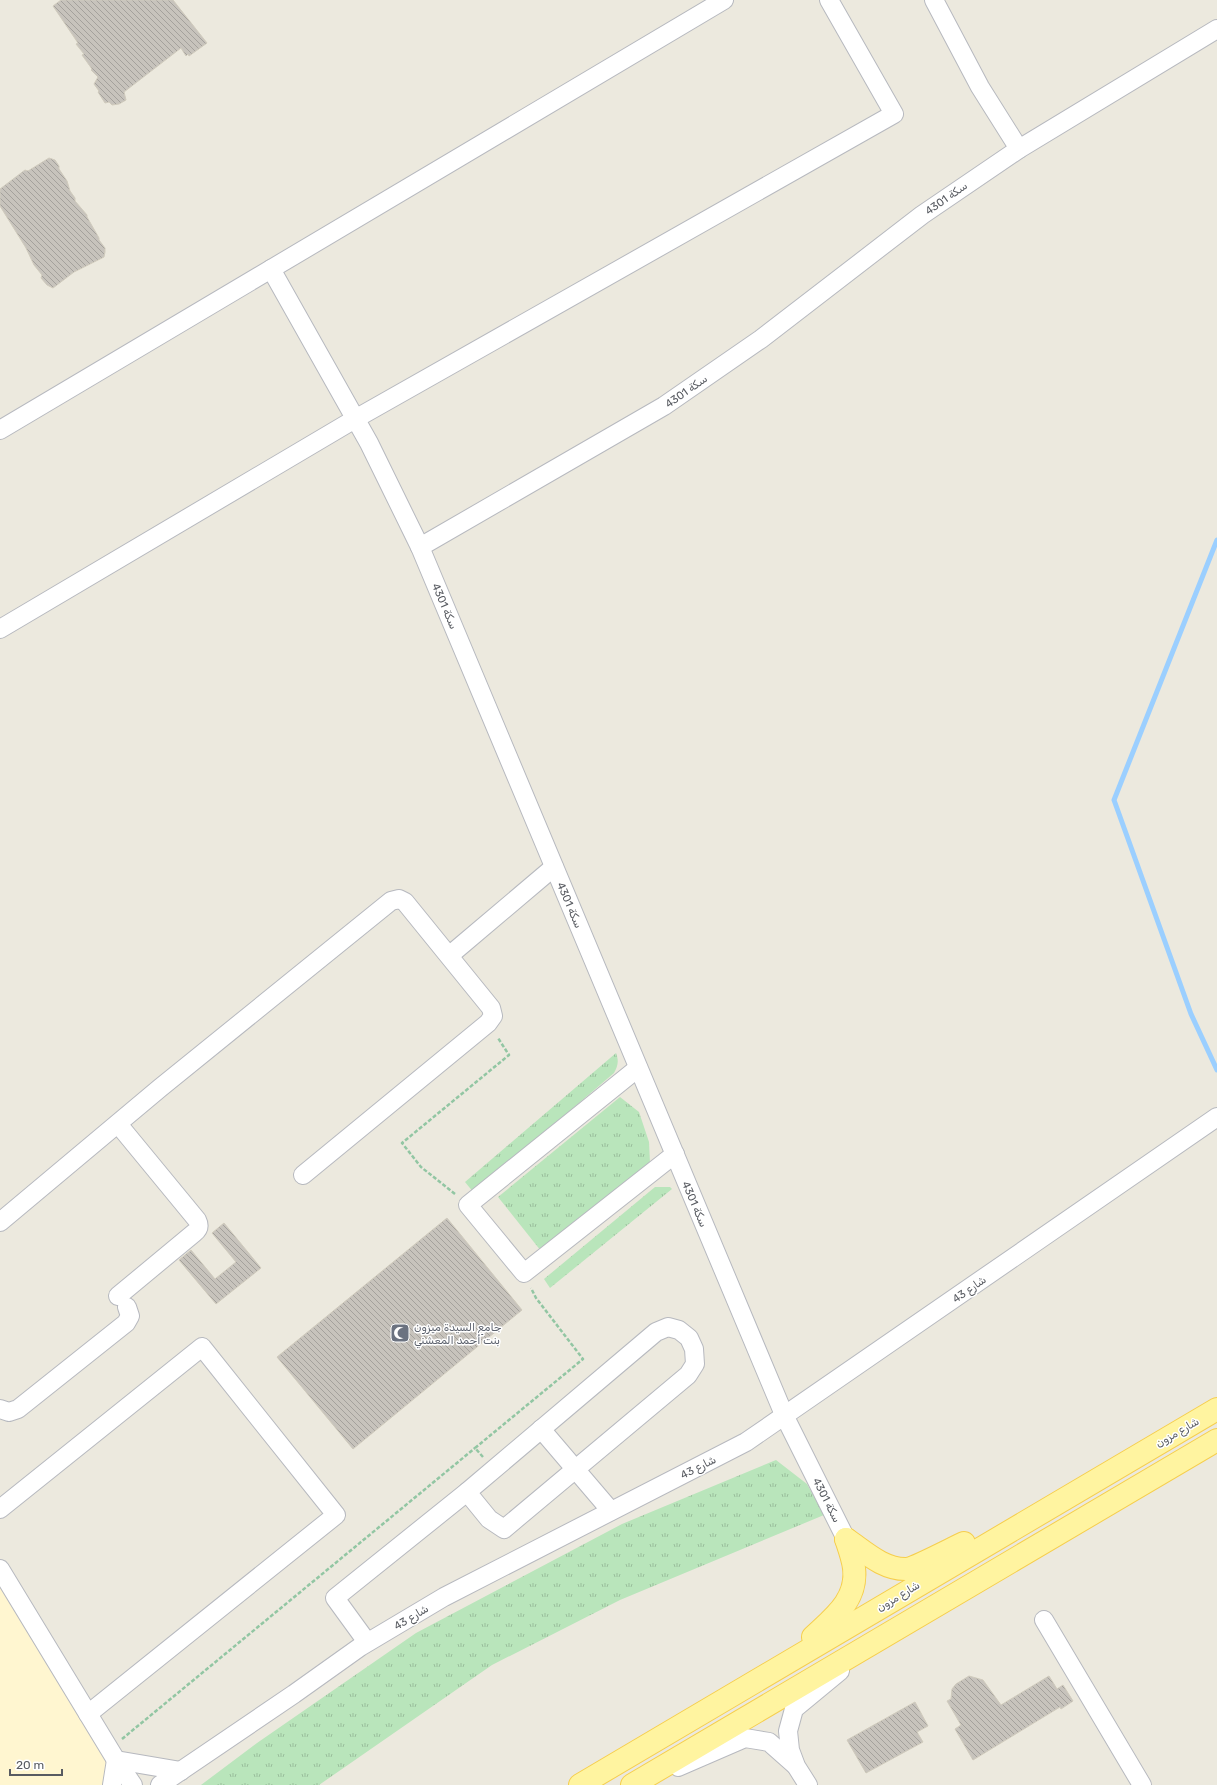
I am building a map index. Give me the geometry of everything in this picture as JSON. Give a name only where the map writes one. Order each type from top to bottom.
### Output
[{"type":"main road","name":"شارع مزون","points":[[580,1785],[1217,1409]]},
{"type":"main road","points":[[632,1785],[1217,1440]]},
{"type":"main road","points":[[846,1538],[873,1558],[889,1567],[908,1569],[1081,1489]]},
{"type":"main road","points":[[782,1666],[844,1607],[854,1588],[854,1569],[846,1538]]},
{"type":"street","points":[[0,430],[724,0]]},
{"type":"street","points":[[0,629],[355,419],[894,114],[830,0]]},
{"type":"street","points":[[934,0],[980,87],[1019,148]]},
{"type":"street","name":"سكة 4301","points":[[846,1538],[784,1417],[420,547],[664,406],[761,339],[922,215],[1019,148],[1217,29]]},
{"type":"street","points":[[271,269],[355,419],[420,547]]},
{"type":"street","points":[[450,955],[554,867]]},
{"type":"street","points":[[0,1222],[160,1088],[391,901],[399,899],[405,902],[450,955],[491,1008],[493,1016],[488,1024],[303,1175]]},
{"type":"street","points":[[638,1068],[468,1205],[524,1273],[675,1154]]},
{"type":"street","name":"شارع 43","points":[[160,1785],[367,1642],[444,1597],[746,1442],[1217,1117]]},
{"type":"street","points":[[0,1409],[9,1412],[18,1409],[126,1322],[130,1316],[123,1302],[198,1229],[199,1224],[197,1220],[118,1124]]},
{"type":"street","points":[[367,1642],[335,1598],[467,1492],[656,1332],[668,1327],[679,1330],[689,1338],[694,1349],[695,1364],[688,1375],[504,1529],[489,1519],[467,1492]]},
{"type":"street","points":[[0,1509],[202,1347],[336,1515],[88,1714]]},
{"type":"street","points":[[541,1429],[611,1511]]},
{"type":"street","points":[[0,1569],[133,1785]]},
{"type":"street","points":[[1044,1620],[1142,1785]]},
{"type":"street","points":[[808,1785],[796,1766],[790,1750],[788,1731],[794,1709],[875,1641]]},
{"type":"street","points":[[637,1785],[745,1738],[769,1742],[796,1766]]},
{"type":"street","points":[[113,1754],[181,1771]]},
{"type":"street","points":[[112,1785],[113,1754]]},
{"type":"path","points":[[468,1205],[421,1167],[402,1142],[510,1055],[488,1024]]},
{"type":"path","points":[[113,1754],[583,1358],[536,1298],[524,1273]]},
{"type":"path","points":[[476,1448],[493,1470]]},
{"type":"shaded area","points":[[0,1569],[116,1760],[112,1785],[0,1785]]},
{"type":"green space","points":[[616,1053],[618,1063],[614,1073],[474,1193],[465,1182]]},
{"type":"green space","points":[[620,1097],[639,1112],[649,1142],[650,1163],[541,1251],[498,1197]]},
{"type":"green space","points":[[655,1187],[670,1187],[672,1189],[550,1288],[544,1279]]},
{"type":"green space","points":[[776,1460],[807,1484],[824,1515],[620,1600],[492,1665],[319,1785],[201,1785],[257,1743],[416,1633],[622,1524]]},
{"type":"building","points":[[61,0],[173,0],[207,43],[189,56],[188,54],[186,56],[181,48],[124,92],[126,100],[119,104],[112,105],[109,102],[105,103],[94,84],[98,77],[91,70],[92,69],[82,55],[84,54],[76,44],[78,43],[53,6]]},
{"type":"building","points":[[49,158],[55,160],[59,166],[59,169],[67,181],[70,191],[75,198],[75,201],[87,215],[99,240],[105,248],[104,257],[74,272],[53,288],[47,285],[41,278],[42,275],[34,265],[26,248],[0,206],[0,189],[25,170],[28,171]]},
{"type":"building","name":"جامع السيدة ميزون بنت أحمد المعشني","points":[[447,1218],[522,1310],[353,1449],[277,1357]]},
{"type":"building","points":[[224,1223],[261,1268],[216,1304],[179,1260],[191,1250],[215,1279],[236,1262],[212,1233]]},
{"type":"building","points":[[969,1676],[983,1680],[1001,1705],[1049,1676],[1057,1689],[1063,1685],[1073,1701],[1061,1709],[1060,1707],[973,1760],[955,1729],[961,1725],[947,1701],[951,1699],[952,1689],[956,1684]]},
{"type":"building","points":[[915,1702],[928,1726],[917,1732],[923,1742],[866,1773],[847,1740]]},
{"type":"waterway","points":[[1217,540],[1114,800],[1191,1014],[1217,1070]]},
{"type":"place","name":"جامع السيدة ميزون بنت أحمد المعشني","points":[[400,1333]]}]
